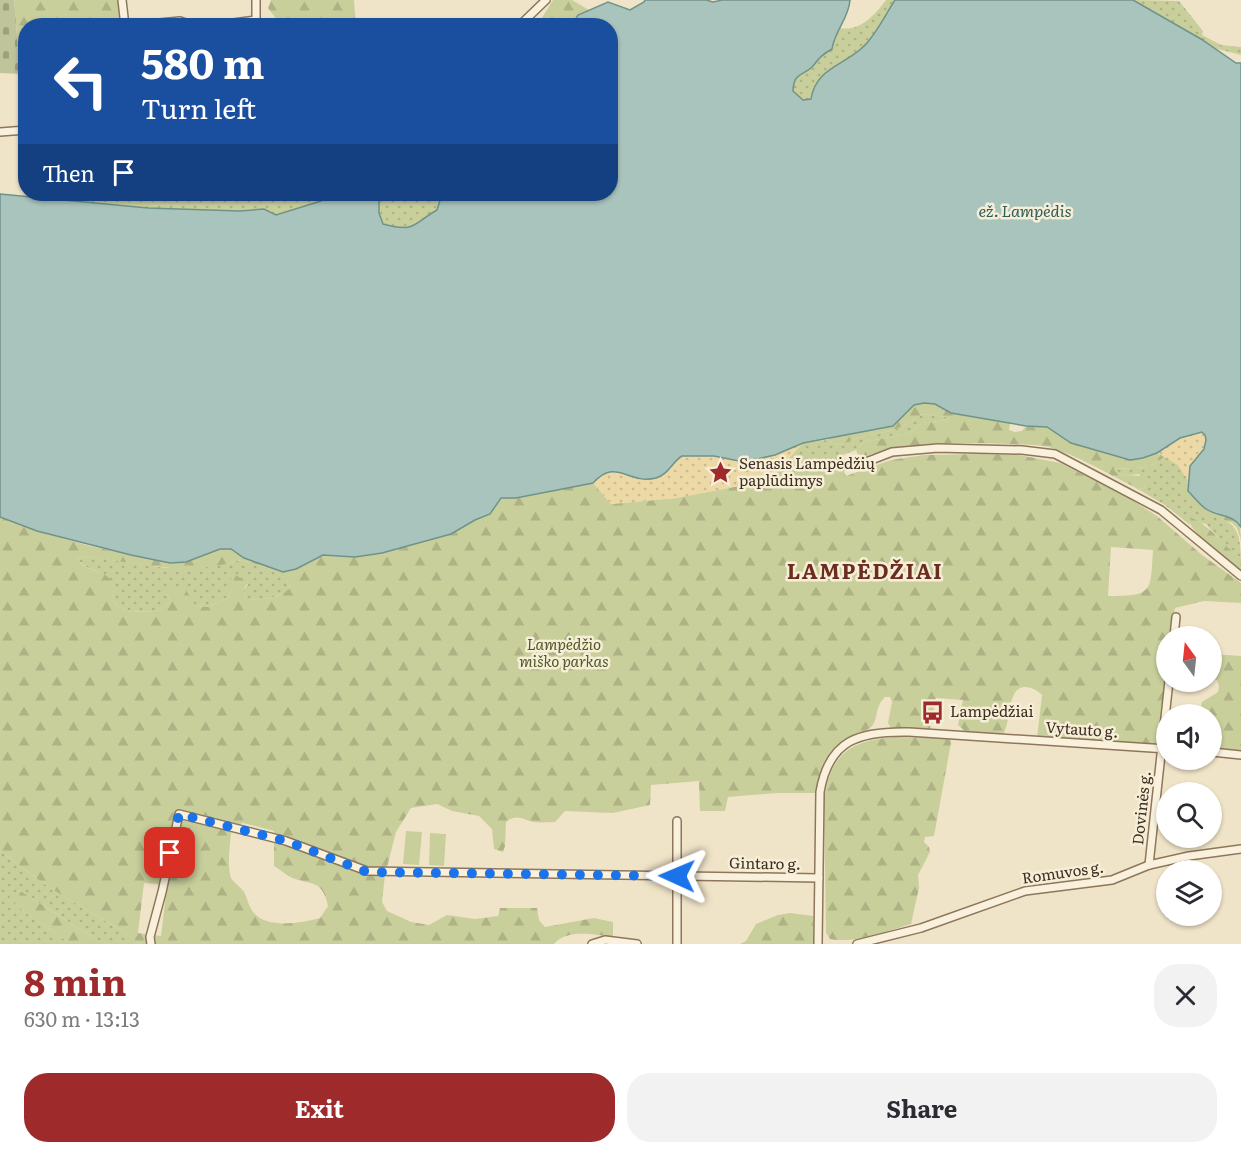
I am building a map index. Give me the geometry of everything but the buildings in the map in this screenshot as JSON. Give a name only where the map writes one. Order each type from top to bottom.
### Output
[{"type":"street","points":[[122,0],[125,18]]},
{"type":"street","points":[[256,0],[256,18]]},
{"type":"street","points":[[530,18],[546,0]]},
{"type":"street","points":[[0,132],[18,131]]},
{"type":"street","points":[[842,466],[861,464],[892,452],[938,448],[1022,450],[1055,454],[1161,510],[1241,576]]},
{"type":"street","points":[[1175,626],[1176,617]]},
{"type":"street","name":"Vytauto g.","points":[[818,944],[822,779],[834,754],[861,736],[880,732],[909,732],[1156,748]]},
{"type":"street","points":[[1222,753],[1241,754]]},
{"type":"street","name":"Dovinės g.","points":[[1149,865],[1161,770]]},
{"type":"street","name":"Gintaro g.","points":[[151,944],[150,936],[179,814],[286,841],[367,872],[819,878]]},
{"type":"street","points":[[677,821],[677,944]]},
{"type":"street","name":"Romuvos g.","points":[[857,944],[921,928],[1025,891],[1112,880],[1149,865],[1188,856],[1241,849]]},
{"type":"street","points":[[592,944],[604,940],[637,944]]},
{"type":"green space","points":[[0,0],[14,0],[18,74],[0,73]]},
{"type":"green space","points":[[14,0],[120,0],[122,18],[18,18],[18,49]]},
{"type":"green space","points":[[271,0],[354,0],[355,18],[276,18],[268,8]]},
{"type":"green space","points":[[553,0],[572,0],[589,10],[576,18],[542,18]]},
{"type":"green space","points":[[886,0],[895,0],[863,47],[824,75],[814,90],[812,100],[803,99],[797,95],[793,91],[795,80],[831,49],[834,36],[839,28],[854,28],[866,22]]},
{"type":"green space","points":[[1133,0],[1179,1],[1203,31],[1202,35],[1221,45],[1241,47],[1241,55],[1214,48]]},
{"type":"green space","points":[[82,201],[321,201],[276,215],[263,209],[240,211],[148,208]]},
{"type":"green space","points":[[379,201],[440,201],[437,210],[408,227],[383,224],[379,213]]},
{"type":"green space","points":[[935,404],[951,413],[1010,423],[1009,430],[1015,432],[1022,431],[1026,426],[1047,427],[1071,443],[1143,458],[1157,453],[1165,456],[1148,466],[1114,469],[1123,475],[1147,476],[1147,484],[1143,489],[1136,488],[1071,455],[1039,445],[933,444],[896,448],[859,458],[856,450],[864,442],[910,433],[922,423],[947,420],[948,417],[922,414],[899,428],[861,437],[844,444],[836,444],[827,440],[835,436],[882,429],[901,419],[914,405]]},
{"type":"green space","points":[[922,414],[948,417],[947,420],[922,423],[910,433],[864,442],[856,450],[840,456],[843,470],[826,476],[809,488],[776,479],[778,465],[789,458],[803,443],[827,440],[836,444],[844,444],[861,437],[899,428]]},
{"type":"green space","name":"Lampėdžio miško parkas","points":[[980,454],[1019,455],[1060,463],[1129,498],[1157,516],[1202,555],[1241,583],[1241,603],[1204,601],[1175,608],[1172,626],[1156,626],[1156,692],[1164,692],[1163,704],[1156,704],[1156,746],[1037,738],[1042,695],[1028,687],[1019,689],[1015,693],[1002,736],[967,733],[958,725],[963,700],[936,698],[930,729],[926,731],[891,728],[888,723],[892,702],[890,697],[885,697],[879,705],[872,726],[846,740],[827,758],[820,773],[816,793],[728,797],[725,811],[700,811],[699,781],[651,785],[650,805],[613,813],[565,811],[555,822],[510,819],[506,822],[503,852],[494,849],[492,829],[479,816],[452,811],[437,804],[411,808],[396,832],[385,875],[382,902],[387,911],[411,922],[429,925],[447,915],[475,919],[498,916],[500,908],[537,908],[539,920],[545,927],[594,918],[613,922],[613,937],[574,934],[554,944],[140,944],[50,888],[0,851],[0,517],[37,531],[90,546],[170,563],[186,562],[220,549],[231,549],[244,558],[296,569],[323,555],[451,534],[490,514],[501,498],[516,498],[593,483],[611,504],[676,498],[776,479],[797,479],[810,487],[826,476],[843,470],[846,476],[891,460],[924,455]],"holes":[[[1111,547],[1153,550],[1150,583],[1142,593],[1108,596]],[[84,556],[189,570],[240,560],[260,565],[286,578],[290,584],[289,589],[274,597],[247,599],[243,590],[250,579],[247,576],[240,578],[236,575],[228,582],[231,589],[227,598],[208,607],[195,606],[185,587],[179,588],[173,585],[167,593],[170,600],[164,608],[154,611],[130,611],[115,603],[110,579],[81,563],[78,559]],[[243,823],[274,831],[274,866],[290,877],[319,887],[326,897],[328,906],[320,918],[304,922],[276,923],[260,918],[254,913],[244,892],[232,880],[229,868],[232,827]],[[144,883],[167,885],[161,936],[138,933]]]},
{"type":"green space","points":[[1165,456],[1178,465],[1189,482],[1183,483],[1188,503],[1233,526],[1240,543],[1241,558],[1229,550],[1206,524],[1189,520],[1190,525],[1165,505],[1136,488],[1143,489],[1147,484],[1139,474],[1122,474],[1114,469],[1148,466]]},
{"type":"green space","points":[[1189,482],[1188,491],[1214,513],[1232,518],[1240,524],[1241,541],[1237,528],[1232,523],[1197,510],[1188,503],[1181,487],[1183,483]]},
{"type":"green space","points":[[1192,518],[1200,522],[1241,558],[1241,571],[1197,533],[1189,520]]},
{"type":"green space","points":[[84,556],[166,568],[227,564],[240,560],[260,565],[287,578],[290,584],[289,589],[279,595],[247,599],[243,590],[248,584],[231,589],[227,598],[208,607],[195,606],[190,600],[188,591],[167,593],[170,600],[160,610],[130,611],[115,603],[112,585],[107,576],[81,563],[78,559]]},
{"type":"green space","points":[[1222,655],[1241,656],[1241,751],[1222,750],[1222,704],[1202,704],[1222,692]]},
{"type":"green space","points":[[896,737],[942,738],[950,740],[951,743],[934,836],[925,837],[924,842],[930,852],[918,875],[919,888],[911,924],[849,940],[830,939],[826,933],[824,801],[831,772],[845,752],[855,746]]},
{"type":"green space","points":[[406,831],[422,832],[419,865],[403,864]]},
{"type":"green space","points":[[430,833],[446,834],[444,866],[429,865]]},
{"type":"green space","points":[[0,851],[50,888],[140,944],[109,944],[97,940],[19,890],[10,897],[23,911],[71,944],[0,944]]},
{"type":"green space","points":[[19,890],[97,940],[109,944],[71,944],[23,911],[9,897]]},
{"type":"green space","points":[[790,913],[813,916],[814,944],[740,944],[746,941],[756,924],[778,915]]},
{"type":"sand","points":[[1202,432],[1205,435],[1204,447],[1192,467],[1189,482],[1178,465],[1157,453],[1180,438]]},
{"type":"sand","name":"Senasis Lampėdžių paplūdimys","points":[[803,443],[789,458],[778,465],[776,479],[676,498],[611,504],[593,483],[609,471],[628,476],[671,468],[682,456],[714,456],[739,461],[775,455]]},
{"type":"water","name":"ež. Lampėdis","points":[[645,0],[713,2],[722,0],[850,0],[832,49],[795,80],[793,91],[803,100],[811,99],[818,80],[824,74],[868,42],[895,0],[1133,0],[1201,39],[1236,63],[1241,63],[1241,527],[1234,520],[1206,509],[1188,491],[1190,466],[1204,449],[1206,440],[1202,432],[1180,438],[1157,453],[1130,460],[1071,443],[1047,427],[1026,426],[951,413],[935,404],[924,403],[914,405],[893,426],[803,443],[775,455],[739,461],[714,456],[682,456],[664,474],[656,478],[637,478],[609,472],[593,483],[516,498],[501,498],[490,514],[451,534],[382,553],[355,557],[323,555],[296,569],[283,572],[244,558],[231,549],[220,549],[186,562],[170,563],[37,531],[0,517],[0,194],[18,196],[18,201],[74,201],[148,208],[240,211],[264,209],[276,215],[321,201],[379,201],[379,213],[383,224],[402,228],[413,226],[437,210],[440,201],[618,201],[618,18],[576,18],[578,15],[608,2],[630,10]]},
{"type":"place","name":"Senasis Lampėdžių paplūdimys","points":[[721,473]]},
{"type":"place","name":"Lampėdžiai","points":[[932,712]]},
{"type":"district","name":"LAMPĖDŽIAI","points":[[865,572]]},
{"type":"route","points":[[170,853],[179,814],[286,841],[367,872],[677,876]]}]
